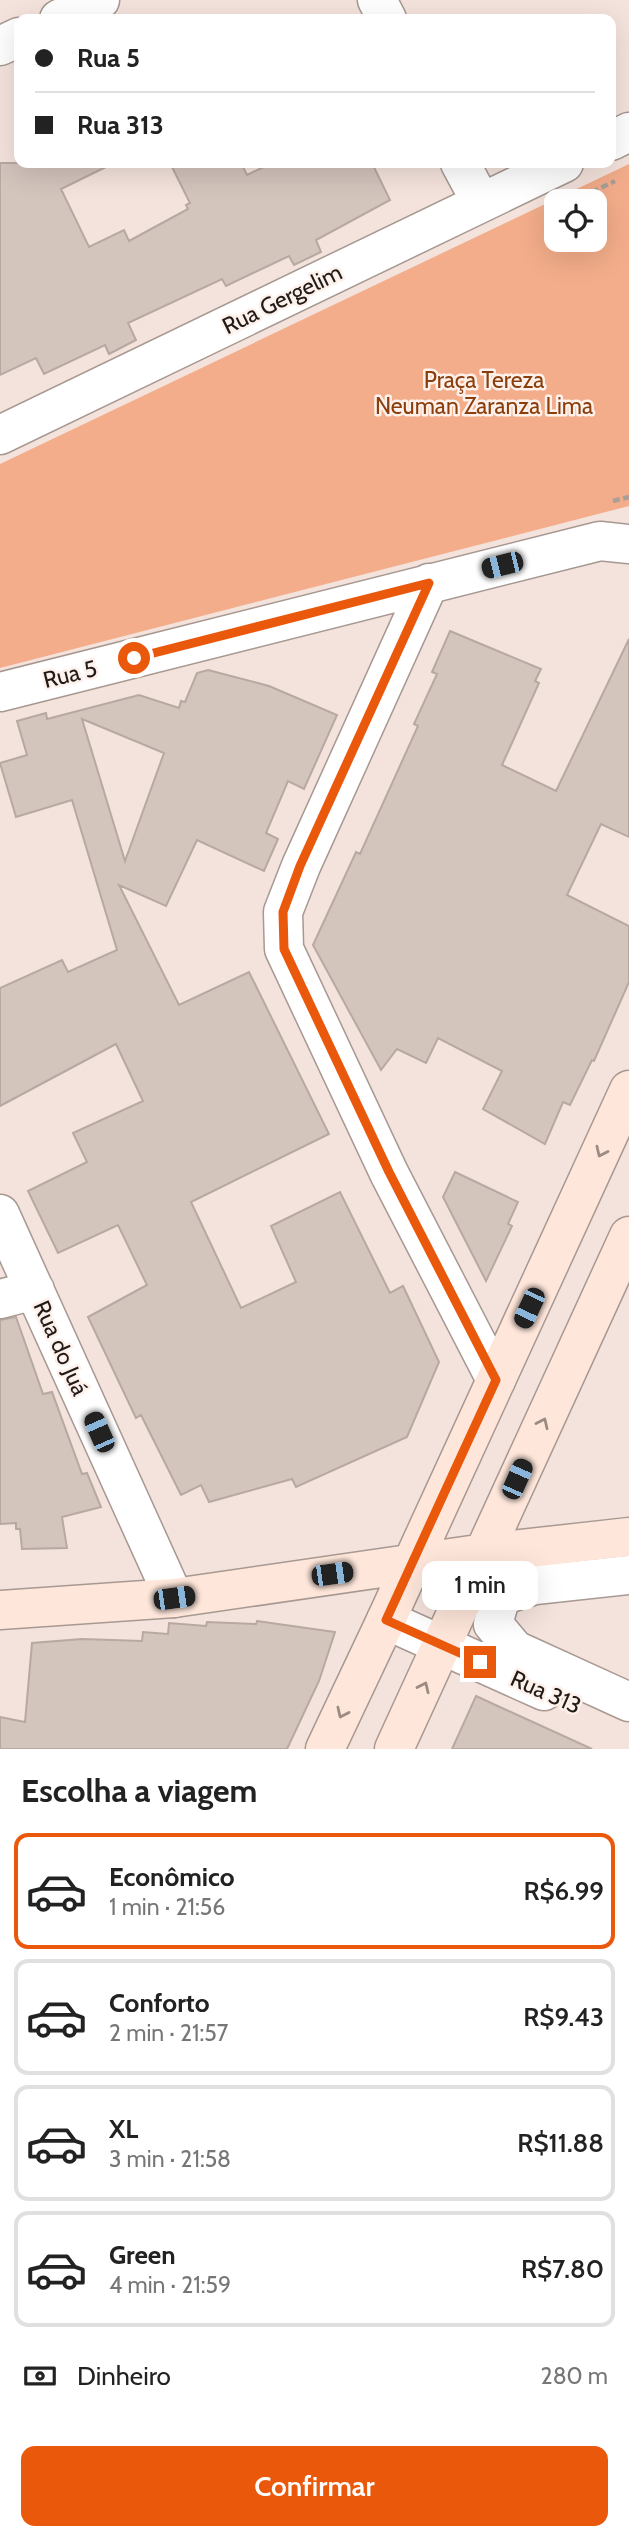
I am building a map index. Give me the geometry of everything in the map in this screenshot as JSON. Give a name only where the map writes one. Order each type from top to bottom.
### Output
[{"type":"main road","points":[[325,1749],[629,1090]]},
{"type":"main road","points":[[394,1749],[629,1236]]},
{"type":"main road","points":[[0,1610],[174,1598],[485,1553],[629,1536]]},
{"type":"street","points":[[70,14],[100,0]]},
{"type":"street","points":[[463,168],[481,202]]},
{"type":"street","name":"Rua Gergelim","points":[[0,435],[554,168]]},
{"type":"street","name":"Rua 5","points":[[0,692],[600,541],[629,544]]},
{"type":"street","points":[[429,583],[300,866],[283,912],[284,949],[389,1172],[496,1380]]},
{"type":"street","name":"Rua do Juá","points":[[0,1214],[18,1295],[174,1598]]},
{"type":"street","points":[[629,1575],[535,1585],[502,1596],[493,1623],[515,1650],[629,1702]]},
{"type":"street","name":"Rua 313","points":[[386,1620],[629,1729]]},
{"type":"path","points":[[598,189],[618,180]]},
{"type":"green space","name":"Praça Tereza Neuman Zaranza Lima","points":[[629,164],[629,506],[0,668],[0,464],[544,205],[544,252],[607,252],[607,189],[577,189]]},
{"type":"building","points":[[0,163],[14,163],[14,168],[104,168],[61,189],[89,247],[124,230],[129,241],[188,209],[186,205],[190,203],[172,168],[244,168],[247,175],[262,168],[374,168],[390,200],[316,240],[321,252],[294,265],[289,256],[226,286],[222,279],[128,323],[136,340],[109,354],[105,345],[44,374],[36,358],[0,375]]},
{"type":"building","points":[[450,631],[541,669],[535,681],[539,683],[502,765],[556,791],[629,639],[629,837],[601,824],[567,895],[629,926],[629,982],[594,1061],[592,1060],[570,1105],[563,1102],[545,1144],[483,1109],[502,1071],[438,1038],[426,1063],[397,1049],[381,1070],[313,945],[356,852],[360,854],[418,726],[414,724],[437,674],[432,672]]},
{"type":"building","points":[[208,670],[269,686],[337,715],[304,789],[288,781],[266,833],[278,839],[264,871],[197,840],[166,906],[119,885],[179,1005],[249,972],[329,1134],[191,1202],[241,1308],[296,1282],[271,1226],[340,1192],[390,1293],[403,1286],[439,1362],[407,1437],[296,1487],[292,1479],[209,1502],[201,1485],[181,1495],[141,1415],[136,1418],[88,1317],[147,1285],[118,1225],[58,1253],[28,1191],[87,1162],[73,1133],[143,1101],[116,1044],[0,1106],[0,988],[62,960],[68,972],[117,950],[72,800],[16,817],[0,763],[27,755],[17,721],[46,713],[47,719],[139,695],[179,708],[181,701],[185,702],[197,673]],"holes":[[[82,719],[164,753],[125,861]]]},
{"type":"building","points":[[455,1172],[518,1202],[508,1224],[512,1226],[486,1281],[443,1197]]},
{"type":"building","points":[[16,1317],[43,1394],[52,1392],[82,1474],[87,1473],[101,1507],[62,1517],[67,1548],[22,1549],[20,1529],[16,1529],[16,1523],[0,1524],[0,1320]]},
{"type":"building","points":[[257,1621],[335,1632],[319,1681],[287,1749],[0,1749],[0,1717],[25,1722],[32,1643],[82,1639],[142,1641],[143,1632],[168,1634],[169,1623],[206,1626],[207,1622],[256,1624]]},
{"type":"building","points":[[476,1696],[592,1749],[452,1749]]},
{"type":"route","points":[[134,658],[429,583],[300,866],[283,912],[284,949],[311,1012],[389,1172],[496,1380],[386,1620],[480,1662]]}]
